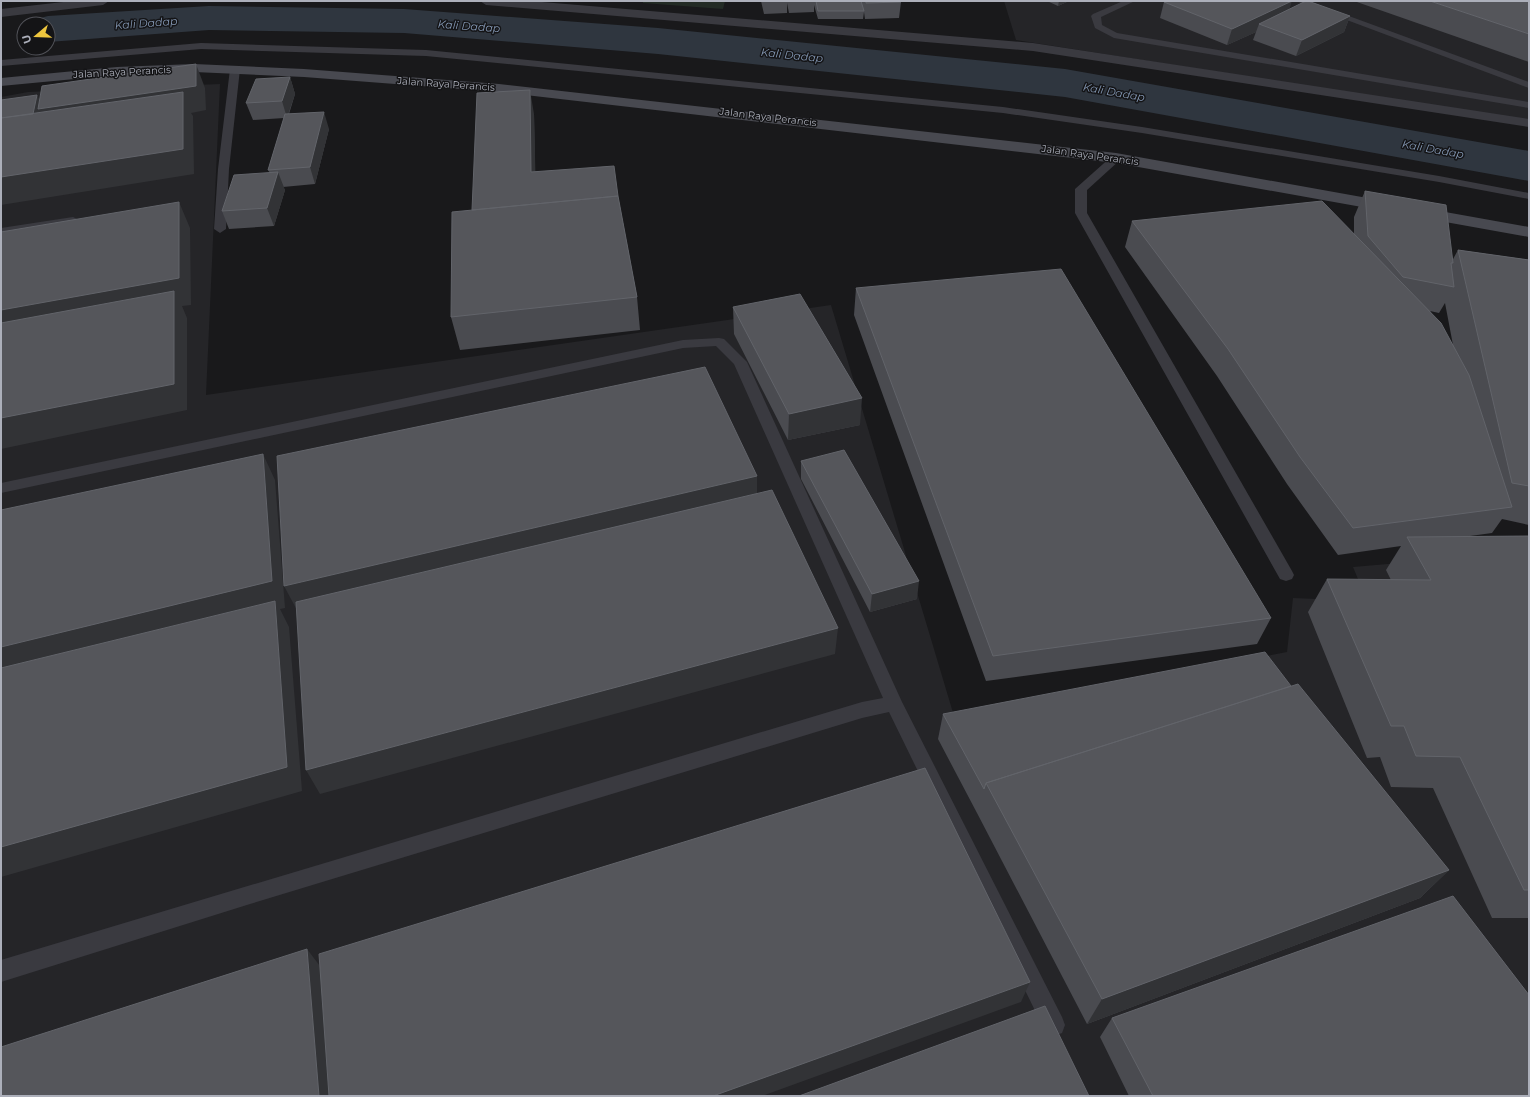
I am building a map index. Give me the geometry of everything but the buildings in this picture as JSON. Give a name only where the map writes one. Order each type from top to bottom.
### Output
[{"type":"street","points":[[1,13],[103,1]]},
{"type":"street","points":[[486,1],[1033,47],[1529,123]]},
{"type":"street","name":"Jalan Raya Perancis","points":[[1,82],[117,71],[236,69],[499,88],[1116,158],[1529,232]]},
{"type":"lane","points":[[1131,1],[1096,16],[1098,26],[1114,35],[1529,106]]},
{"type":"lane","points":[[1300,1],[1529,85]]},
{"type":"lane","points":[[1,63],[201,46],[426,53],[1003,110],[1158,133],[1529,196]]},
{"type":"lane","points":[[220,229],[220,205],[226,145],[236,69]]},
{"type":"lane","points":[[1116,158],[1082,189],[1080,202],[1081,213],[1286,575]]},
{"type":"lane","points":[[1,232],[87,218]]},
{"type":"lane","points":[[1,488],[683,344],[719,342],[740,362],[894,703],[1061,1039]]},
{"type":"lane","points":[[1,971],[250,894],[862,710],[894,703]]},
{"type":"shaded area","points":[[643,1],[725,1],[723,9],[643,3]]},
{"type":"shaded area","points":[[1004,1],[1529,1],[1529,121],[1016,40]]},
{"type":"shaded area","points":[[220,84],[206,395],[831,305],[954,716],[1287,652],[1293,598],[1367,601],[1353,567],[1503,554],[1529,554],[1529,1096],[1,1096],[1,97],[28,92]]},
{"type":"waterway","name":"Kali Dadap","points":[[56,28],[209,18],[404,21],[658,41],[1065,83],[1529,166]]}]
